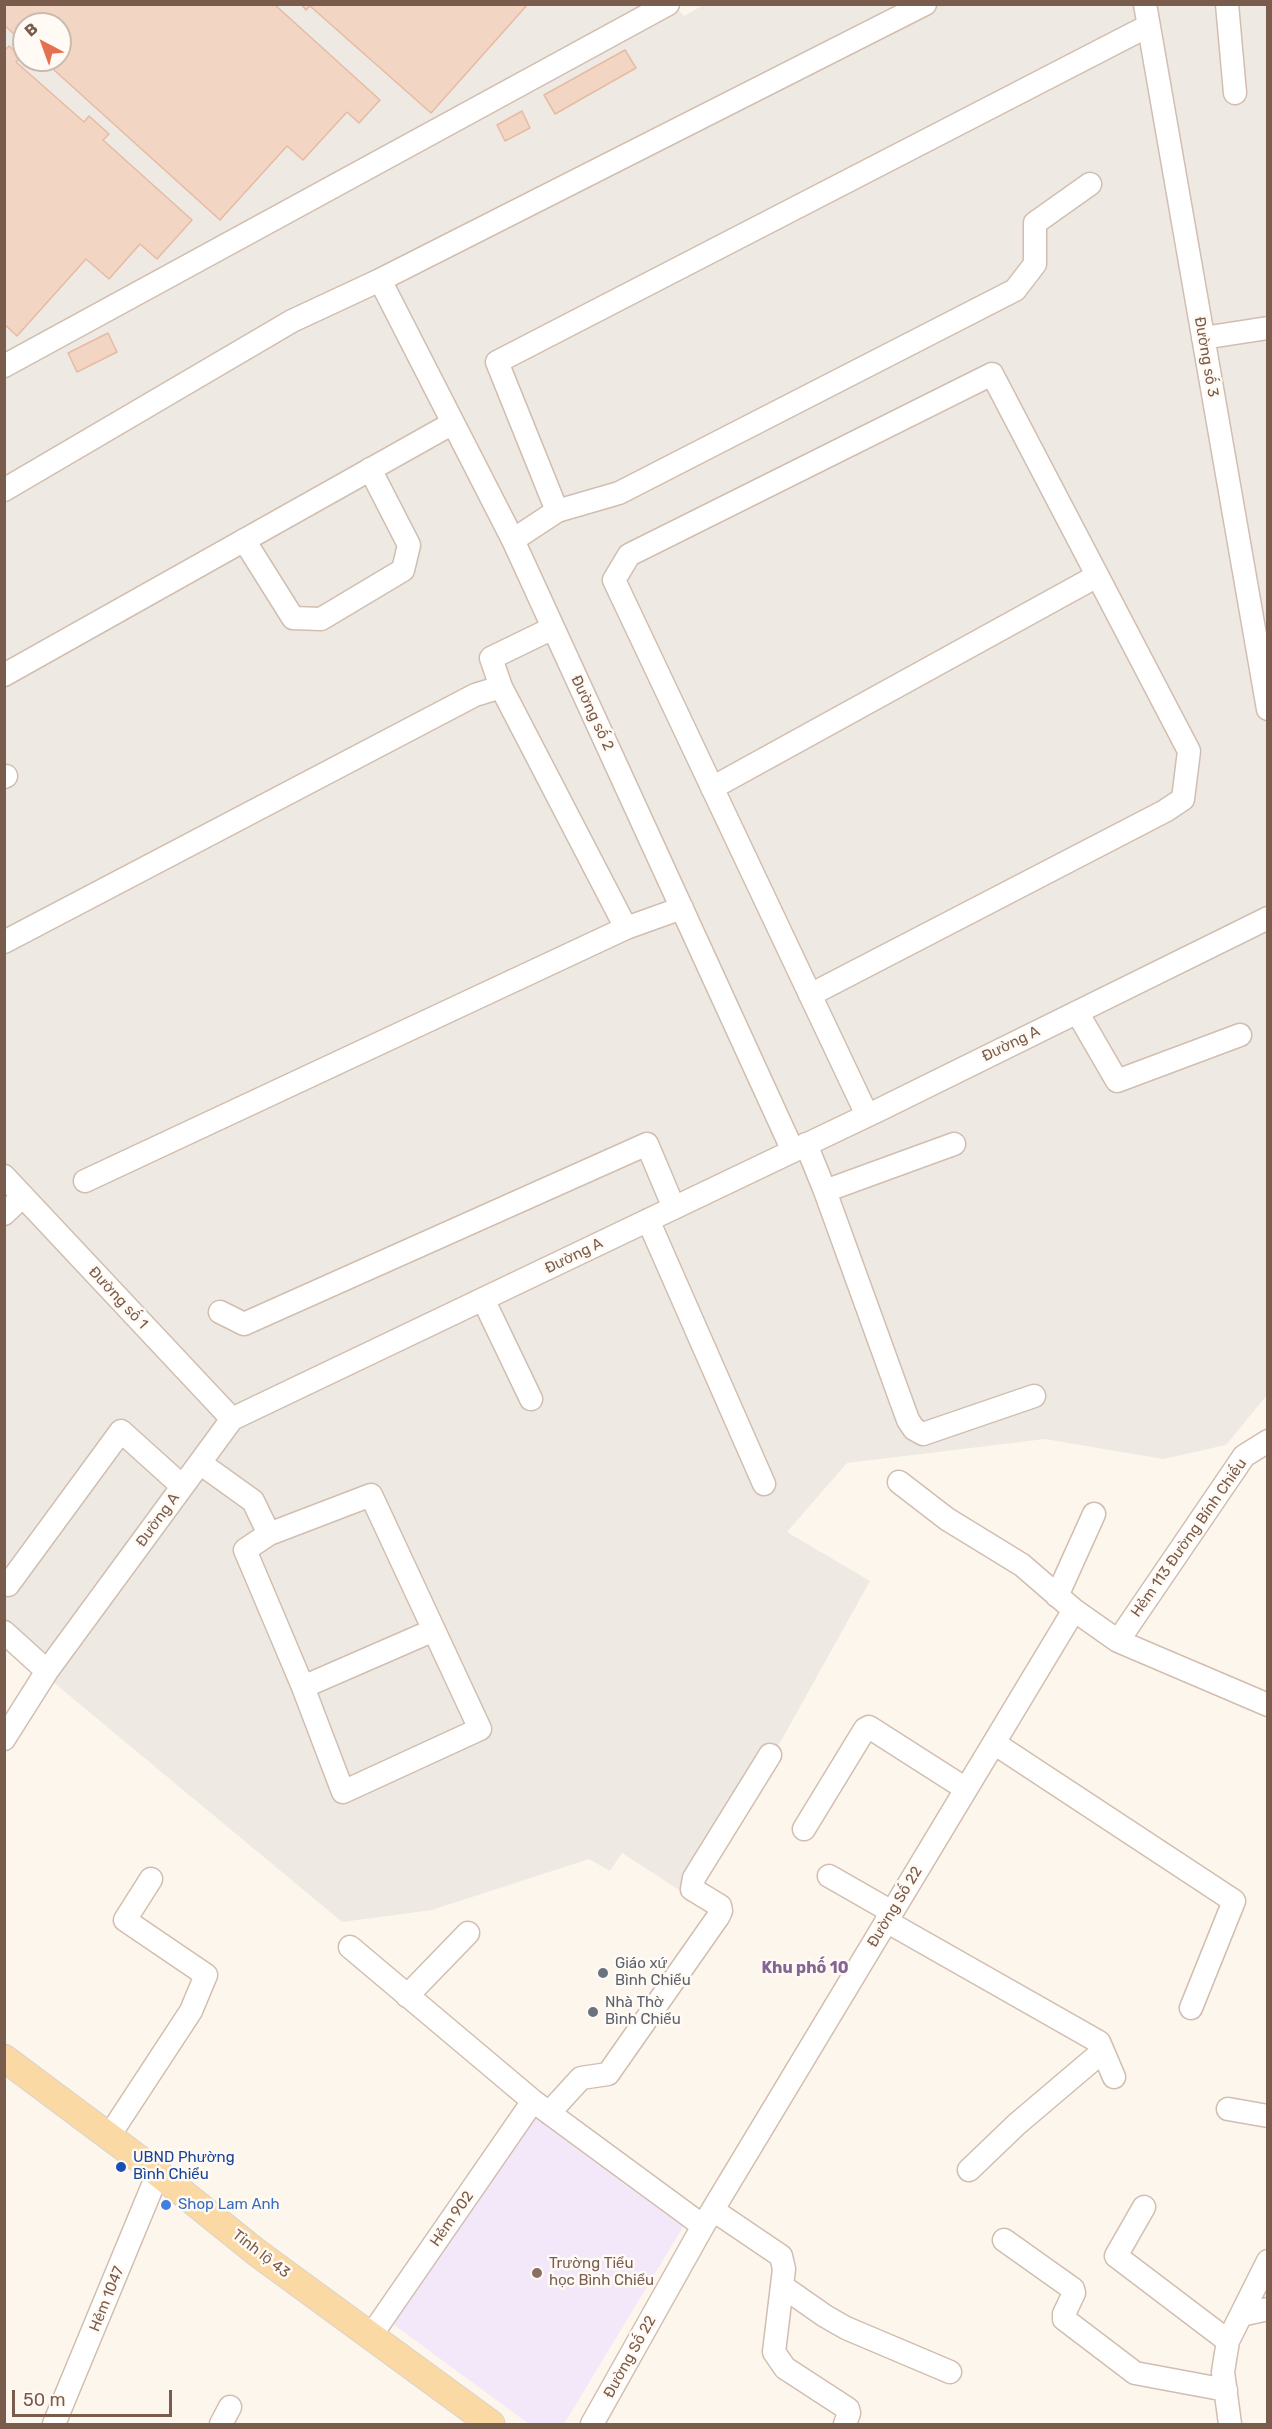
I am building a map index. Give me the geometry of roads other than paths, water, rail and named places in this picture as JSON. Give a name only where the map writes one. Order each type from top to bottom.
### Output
[{"type":"main road","name":"Tỉnh lộ 43","points":[[4,2058],[158,2173],[256,2252],[491,2424]]},
{"type":"street","points":[[4,366],[668,4]]},
{"type":"street","points":[[4,490],[292,321],[380,280],[926,4]]},
{"type":"street","points":[[1227,4],[1235,93]]},
{"type":"street","points":[[556,511],[497,362],[1147,15]]},
{"type":"street","name":"Đường số 3","points":[[1147,15],[1268,709]]},
{"type":"street","points":[[513,540],[556,511],[619,493],[1015,290],[1035,264],[1035,223],[1090,184]]},
{"type":"street","name":"Đường số 2","points":[[380,280],[513,540],[682,908],[799,1147],[825,1191],[908,1420],[914,1429],[923,1434],[1034,1396]]},
{"type":"street","points":[[1203,338],[1268,328]]},
{"type":"street","points":[[810,995],[1165,811],[1183,799],[1189,751],[992,374],[629,555],[614,580],[712,788],[810,995],[867,1115]]},
{"type":"street","points":[[4,675],[453,423]]},
{"type":"street","points":[[244,540],[293,618],[321,619],[404,570],[409,545],[370,469]]},
{"type":"street","points":[[712,788],[1097,576]]},
{"type":"street","points":[[553,628],[491,658],[501,687],[626,928]]},
{"type":"street","points":[[4,942],[475,695],[501,687]]},
{"type":"street","points":[[85,1181],[626,928],[682,908]]},
{"type":"street","name":"Đường A","points":[[4,1739],[47,1671],[232,1419],[867,1115],[1268,918]]},
{"type":"street","points":[[1077,1012],[1117,1081],[1240,1035]]},
{"type":"street","points":[[220,1312],[244,1324],[647,1144],[674,1208]]},
{"type":"street","points":[[825,1191],[954,1144]]},
{"type":"street","name":"Đường số 1","points":[[4,1176],[232,1419]]},
{"type":"street","points":[[4,1214],[23,1196]]},
{"type":"street","points":[[648,1220],[764,1484]]},
{"type":"street","points":[[483,1299],[531,1399]]},
{"type":"street","points":[[9,1585],[121,1431],[182,1486]]},
{"type":"street","name":"Hẻm 113 Đường Bính Chiếu","points":[[1118,1641],[1244,1456],[1268,1441]]},
{"type":"street","points":[[200,1463],[253,1501],[269,1534]]},
{"type":"street","points":[[899,1482],[947,1519],[1022,1565],[1065,1603],[1118,1641],[1268,1705]]},
{"type":"street","points":[[371,1495],[480,1729],[344,1792],[303,1687],[244,1550],[269,1534],[371,1495]]},
{"type":"street","name":"Đường Số 22","points":[[592,2424],[708,2218],[994,1743],[1065,1603],[1094,1514]]},
{"type":"street","points":[[303,1687],[434,1630]]},
{"type":"street","points":[[4,1632],[47,1671]]},
{"type":"street","points":[[804,1829],[868,1727],[966,1789]]},
{"type":"street","points":[[994,1743],[1234,1901],[1191,2008]]},
{"type":"street","name":"Hẻm 902","points":[[370,2337],[541,2107],[581,2078],[608,2074],[718,1917],[721,1911],[720,1906],[692,1889],[694,1878],[770,1755]]},
{"type":"street","points":[[829,1876],[889,1917],[1099,2042],[1114,2077]]},
{"type":"street","points":[[109,2136],[191,2011],[206,1975],[125,1920],[151,1879]]},
{"type":"street","points":[[407,1996],[468,1933]]},
{"type":"street","points":[[350,1947],[541,2107],[708,2218],[781,2256],[784,2269],[774,2345],[776,2357],[785,2368],[845,2415]]},
{"type":"street","points":[[969,2170],[1017,2124],[1103,2051]]},
{"type":"street","points":[[1228,2109],[1268,2116]]},
{"type":"street","name":"Hẻm 1047","points":[[54,2424],[158,2173]]},
{"type":"street","points":[[1144,2207],[1116,2256],[1228,2341]]},
{"type":"street","points":[[1004,2240],[1073,2289],[1074,2293],[1064,2319],[1134,2373],[1226,2390]]},
{"type":"street","points":[[1230,2424],[1223,2372],[1228,2341],[1268,2261]]},
{"type":"street","points":[[782,2286],[846,2328],[950,2372]]},
{"type":"street","points":[[1241,2315],[1268,2309]]},
{"type":"place","name":"Giáo xứ Bình Chiểu","points":[[603,1973]]},
{"type":"place","name":"Nhà Thờ Bình Chiểu","points":[[593,2012]]},
{"type":"place","name":"UBND Phường Bình Chiểu","points":[[121,2167]]},
{"type":"place","name":"Shop Lam Anh","points":[[166,2205]]},
{"type":"place","name":"Trường Tiểu học Bình Chiểu","points":[[537,2273]]},
{"type":"district","name":"Khu phố 10","points":[[805,1968]]}]
